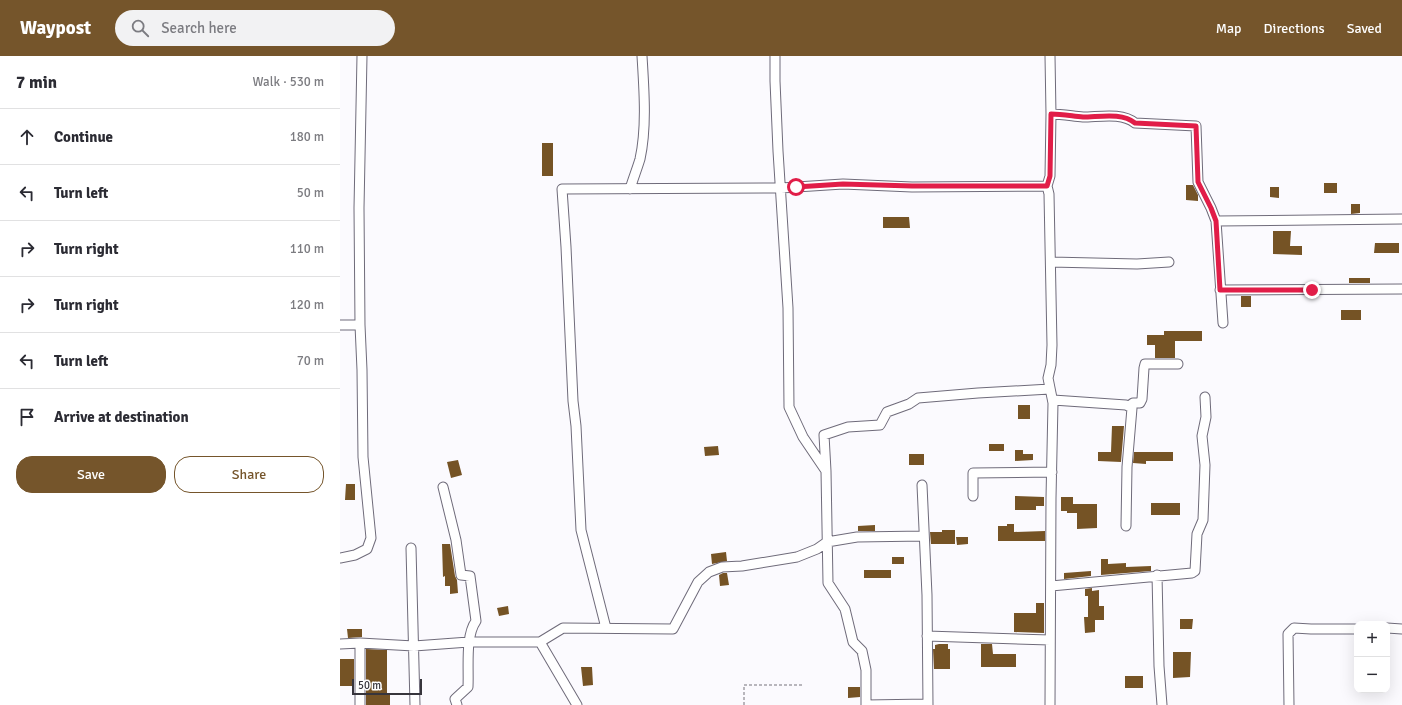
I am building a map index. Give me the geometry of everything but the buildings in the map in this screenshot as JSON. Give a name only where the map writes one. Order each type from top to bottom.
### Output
[{"type":"street","points":[[340,558],[355,555],[367,549],[371,538],[363,457],[360,325],[359,208],[362,56]]},
{"type":"street","points":[[630,189],[640,159],[643,137],[644,87],[642,56]]},
{"type":"street","points":[[775,56],[774,81],[788,308],[789,407],[803,438],[826,470]]},
{"type":"street","points":[[1050,56],[1050,176],[1047,186],[1049,194],[1052,345],[1051,365],[1048,378],[1053,400],[1050,705]]},
{"type":"street","points":[[1051,114],[1083,117],[1123,117],[1130,119],[1135,123],[1196,126],[1198,182],[1216,221],[1223,323]]},
{"type":"street","points":[[606,628],[581,530],[562,189],[781,188],[843,184],[912,186],[1047,186]]},
{"type":"street","points":[[1216,221],[1402,219]]},
{"type":"street","points":[[1051,262],[1137,264],[1169,262]]},
{"type":"street","points":[[1220,290],[1402,289]]},
{"type":"street","points":[[340,325],[360,325]]},
{"type":"street","points":[[1053,400],[1129,406],[1133,403],[1140,403],[1142,399],[1145,364],[1178,364]]},
{"type":"street","points":[[922,486],[928,705],[866,705],[866,670],[862,651],[853,642],[845,609],[828,583],[824,435],[848,427],[880,425],[887,412],[909,404],[918,398],[1050,389]]},
{"type":"street","points":[[1051,586],[1195,571],[1197,534],[1203,520],[1205,465],[1202,436],[1206,417],[1205,397]]},
{"type":"street","points":[[1126,526],[1126,467],[1132,408],[1129,406]]},
{"type":"street","points":[[973,496],[973,473],[1052,472]]},
{"type":"street","points":[[443,487],[456,540],[461,575],[470,576],[476,620],[471,627],[469,642],[468,687],[455,699],[457,705]]},
{"type":"street","points":[[340,644],[360,643],[414,646],[469,642],[540,642],[563,628],[673,629],[698,582],[709,572],[722,567],[742,566],[797,557],[817,549],[827,542],[857,537],[924,536]]},
{"type":"street","points":[[411,548],[415,705]]},
{"type":"street","points":[[1157,575],[1159,666],[1162,705]]},
{"type":"street","points":[[1289,705],[1288,634],[1294,628],[1354,629]]},
{"type":"street","points":[[1390,628],[1402,629]]},
{"type":"street","points":[[927,636],[1050,640]]},
{"type":"street","points":[[540,642],[577,705]]},
{"type":"street","points":[[360,643],[360,705]]},
{"type":"path","points":[[744,705],[744,685],[803,685]]},
{"type":"route","points":[[796,187],[843,184],[912,186],[1047,186],[1050,176],[1051,114],[1083,117],[1123,117],[1130,119],[1135,123],[1196,126],[1198,182],[1216,221],[1220,290],[1312,290]]}]
